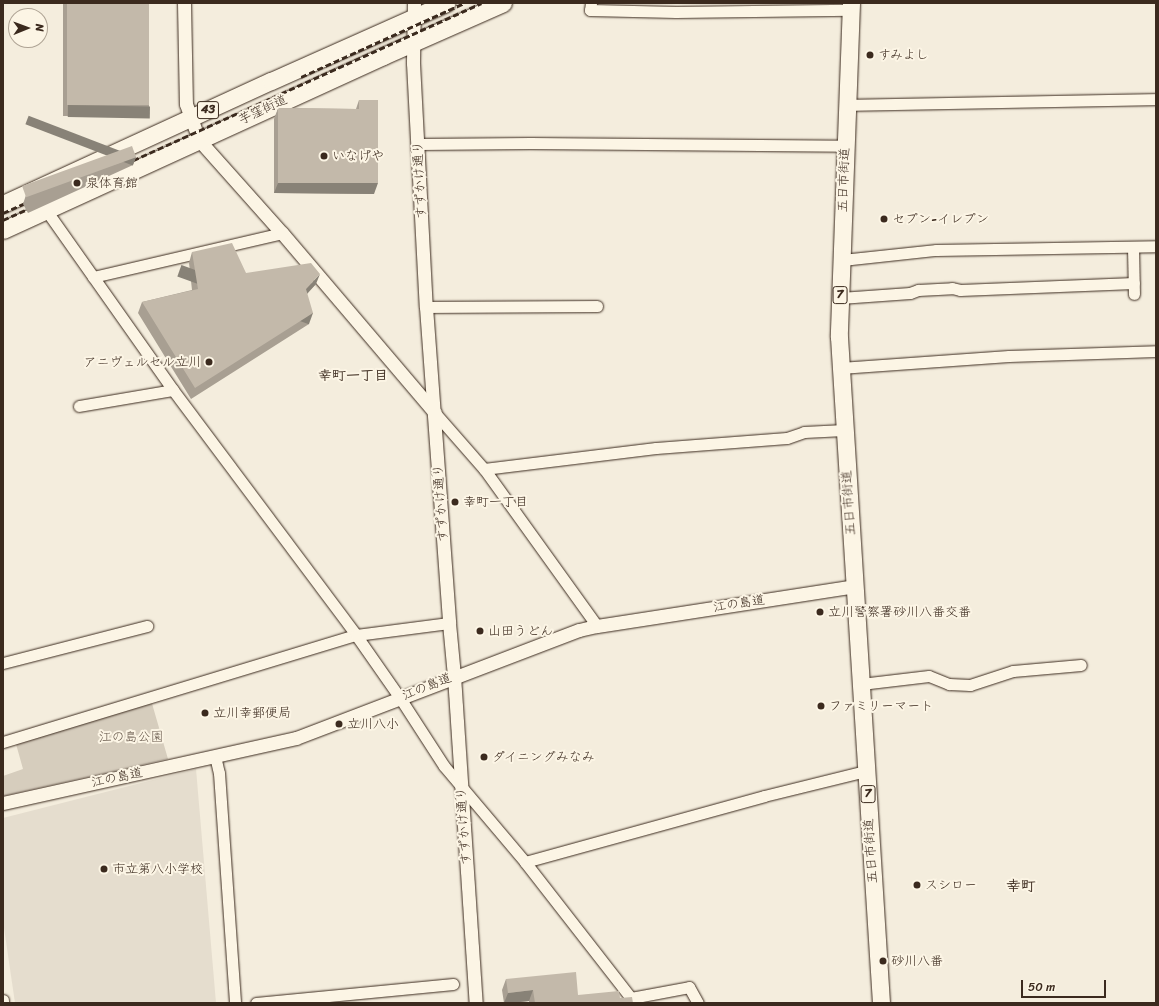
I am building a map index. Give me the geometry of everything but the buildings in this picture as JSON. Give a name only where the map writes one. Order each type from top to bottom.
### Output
[{"type":"main road","name":"芋窪街道","points":[[3,204],[190,119],[414,10],[446,3]]},
{"type":"main road","name":"芋窪街道","points":[[3,230],[383,56],[503,3]]},
{"type":"main road","name":"五日市街道","points":[[851,7],[840,298],[840,368],[882,1003]]},
{"type":"street","points":[[184,3],[186,104],[198,140],[282,234],[484,469],[597,626]]},
{"type":"street","points":[[591,3],[590,10],[660,12],[851,7]]},
{"type":"street","name":"すずかけ通り","points":[[414,10],[412,44],[419,144],[426,307],[454,676],[476,1003]]},
{"type":"street","points":[[847,105],[1156,99]]},
{"type":"street","points":[[419,144],[530,143],[846,146]]},
{"type":"street","points":[[46,210],[172,390],[356,635],[400,698],[444,766],[524,862],[631,998],[689,987],[698,1003]]},
{"type":"street","points":[[93,277],[282,234]]},
{"type":"street","points":[[842,260],[936,250],[1156,246]]},
{"type":"street","points":[[1133,247],[1134,294]]},
{"type":"street","points":[[840,298],[910,293],[918,290],[952,288],[960,290],[1134,283]]},
{"type":"street","points":[[426,307],[597,306]]},
{"type":"street","points":[[840,368],[1009,356],[1156,351]]},
{"type":"street","points":[[79,406],[172,390]]},
{"type":"street","points":[[484,469],[656,448],[787,438],[804,432],[844,430]]},
{"type":"street","name":"江の島道","points":[[3,803],[296,738],[454,676],[579,630],[854,586]]},
{"type":"street","points":[[3,742],[356,635],[449,623]]},
{"type":"street","points":[[3,663],[147,626]]},
{"type":"street","points":[[861,684],[929,676],[949,684],[970,684],[1012,671],[1080,665]]},
{"type":"street","points":[[215,756],[219,773],[235,1003]]},
{"type":"street","points":[[524,862],[764,796],[866,771]]},
{"type":"street","points":[[256,1003],[453,984]]},
{"type":"shaded area","name":"市立第八小学校","points":[[196,769],[216,1003],[15,1003],[3,921],[3,818]]},
{"type":"green space","name":"江の島公園","points":[[151,700],[168,759],[3,796],[3,776],[23,769],[16,744]]},
{"type":"railway","points":[[301,77],[464,3]]},
{"type":"railway","points":[[125,164],[481,3]]},
{"type":"railway","points":[[3,213],[32,200]]},
{"type":"railway","points":[[3,220],[36,205]]},
{"type":"place","name":"すみよし","points":[[870,55]]},
{"type":"place","name":"いなげや","points":[[324,156]]},
{"type":"place","name":"泉体育館","points":[[77,183]]},
{"type":"place","name":"セブン-イレブン","points":[[884,219]]},
{"type":"place","name":"アニヴェルセル立川","points":[[209,362]]},
{"type":"place","name":"幸町一丁目","points":[[455,502]]},
{"type":"place","name":"立川警察署砂川八番交番","points":[[820,612]]},
{"type":"place","name":"山田うどん","points":[[480,631]]},
{"type":"place","name":"ファミリーマート","points":[[821,706]]},
{"type":"place","name":"立川幸郵便局","points":[[205,713]]},
{"type":"place","name":"立川八小","points":[[339,724]]},
{"type":"place","name":"ダイニングみなみ","points":[[484,757]]},
{"type":"place","name":"市立第八小学校","points":[[104,869]]},
{"type":"place","name":"スシロー","points":[[917,885]]},
{"type":"place","name":"砂川八番","points":[[883,961]]},
{"type":"district","name":"幸町一丁目","points":[[353,376]]},
{"type":"district","name":"幸町","points":[[1021,887]]}]
